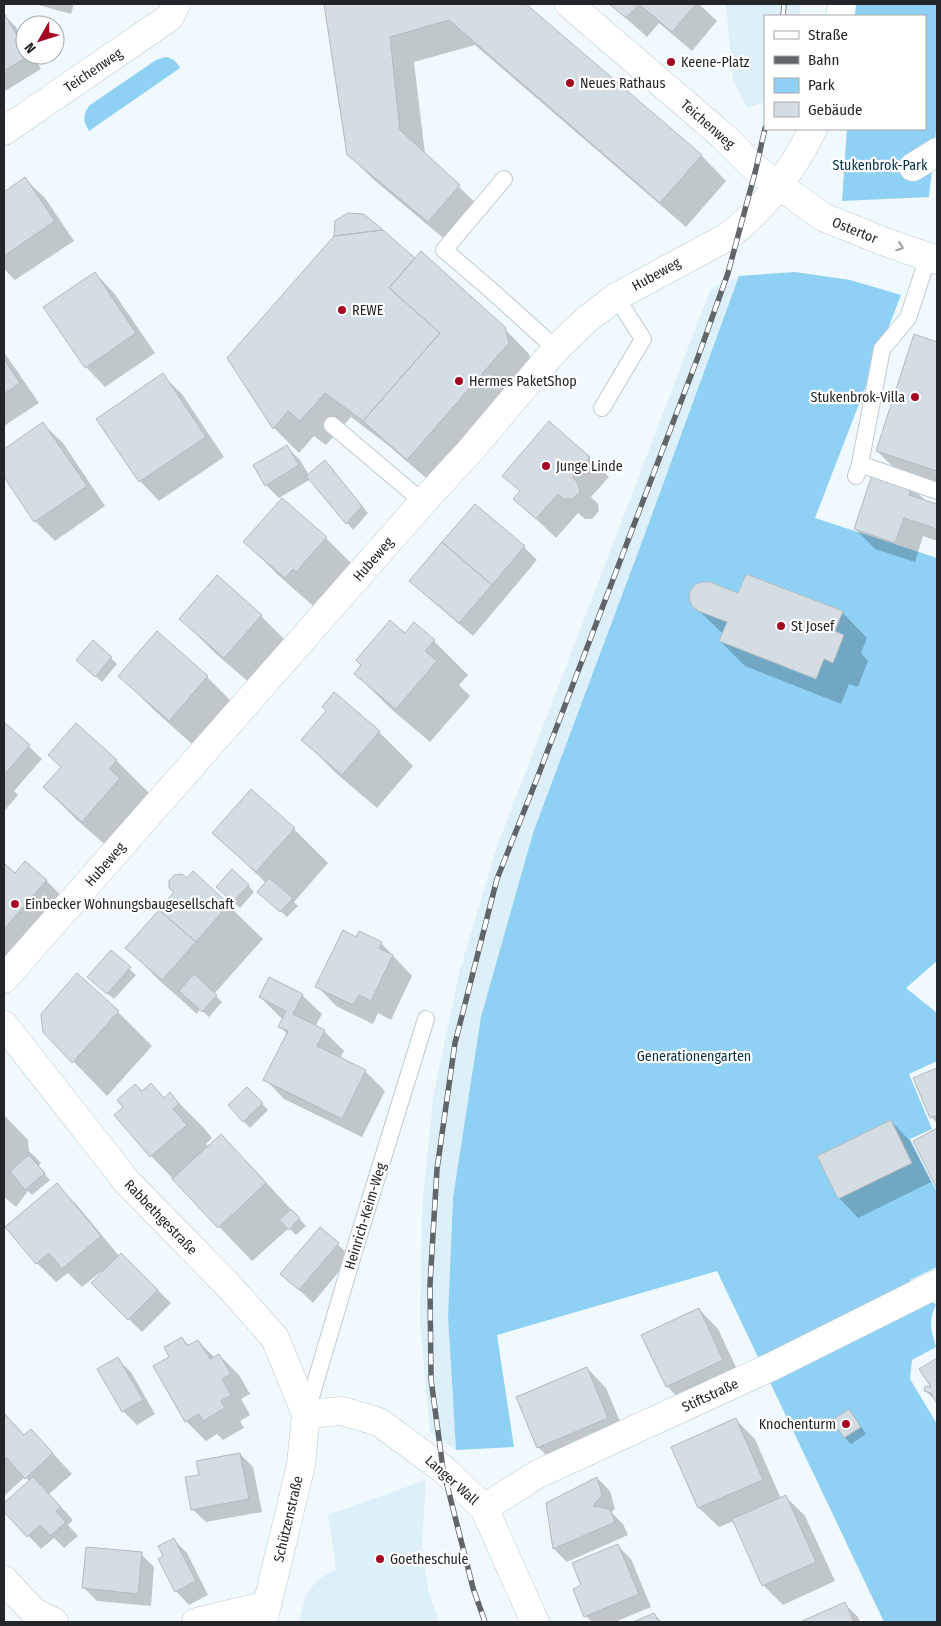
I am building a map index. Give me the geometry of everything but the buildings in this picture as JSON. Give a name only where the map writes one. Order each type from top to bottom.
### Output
[{"type":"street","name":"Teichenweg","points":[[4,131],[170,17],[176,4]]},
{"type":"street","name":"Teichenweg","points":[[569,4],[724,137],[756,168],[780,185]]},
{"type":"street","name":"Hubeweg","points":[[4,979],[469,452],[556,349],[586,320],[616,297],[742,226],[780,185],[798,158],[812,130]]},
{"type":"street","points":[[913,167],[937,152]]},
{"type":"street","name":"Ostertor","points":[[780,185],[824,217],[885,242],[932,258]]},
{"type":"street","name":"Rabbethgestraße","points":[[4,1025],[128,1183],[227,1284],[275,1338],[306,1414]]},
{"type":"street","name":"Stiftstraße","points":[[484,1508],[538,1474],[771,1367],[937,1284]]},
{"type":"street","name":"Langer Wall","points":[[306,1414],[342,1411],[379,1422],[444,1468],[484,1508],[535,1622]]},
{"type":"street","name":"Schützenstraße","points":[[265,1614],[301,1464],[306,1414]]},
{"type":"street","points":[[4,1580],[34,1612],[54,1622]]},
{"type":"street","points":[[196,1622],[265,1614]]},
{"type":"lane","points":[[504,179],[444,250],[556,349]]},
{"type":"lane","points":[[932,258],[908,318],[882,349],[858,470],[937,491]]},
{"type":"lane","points":[[602,408],[643,339],[616,297]]},
{"type":"lane","points":[[332,426],[423,502]]},
{"type":"lane","name":"Heinrich-Keim-Weg","points":[[306,1414],[426,1019]]},
{"type":"shaded area","points":[[726,4],[800,4],[800,15],[764,15],[764,102],[747,108],[733,80]]},
{"type":"shaded area","points":[[739,276],[643,539],[453,1198],[448,1316],[456,1450],[430,1432],[420,1323],[422,1207],[434,1092],[460,970],[496,849],[711,288]]},
{"type":"shaded area","name":"Goetheschule","points":[[426,1480],[422,1544],[428,1590],[439,1622],[299,1622],[306,1595],[317,1580],[336,1569],[328,1515]]},
{"type":"green space","name":"Stukenbrok-Park","points":[[856,4],[937,4],[937,121],[929,197],[842,201],[847,130],[926,130],[926,15],[855,15]]},
{"type":"green space","points":[[165,57],[174,60],[180,68],[89,131],[84,118],[90,105],[156,60]]},
{"type":"green space","name":"Generationengarten","points":[[795,272],[850,280],[901,295],[815,518],[937,558],[937,961],[906,988],[937,1013],[937,1061],[909,1074],[932,1129],[910,1139],[937,1192],[937,1267],[910,1280],[936,1305],[931,1326],[936,1347],[912,1360],[910,1379],[937,1424],[937,1622],[884,1622],[717,1271],[497,1335],[514,1447],[456,1450],[448,1316],[453,1198],[481,1017],[533,833],[739,276]]},
{"type":"railway","points":[[783,15],[784,4]]},
{"type":"railway","points":[[485,1622],[473,1588],[443,1469],[431,1379],[430,1284],[437,1169],[455,1043],[497,879],[698,357],[728,273],[765,130]]},
{"type":"place","name":"Keene-Platz","points":[[671,62]]},
{"type":"place","name":"Neues Rathaus","points":[[570,83]]},
{"type":"place","name":"REWE","points":[[342,310]]},
{"type":"place","name":"Hermes PaketShop","points":[[459,381]]},
{"type":"place","name":"Stukenbrok-Villa","points":[[915,397]]},
{"type":"place","name":"Junge Linde","points":[[546,466]]},
{"type":"place","name":"St Josef","points":[[781,626]]},
{"type":"place","name":"Einbecker Wohnungsbaugesellschaft","points":[[15,904]]},
{"type":"place","name":"Knochenturm","points":[[846,1424]]},
{"type":"place","name":"Goetheschule","points":[[380,1559]]}]
